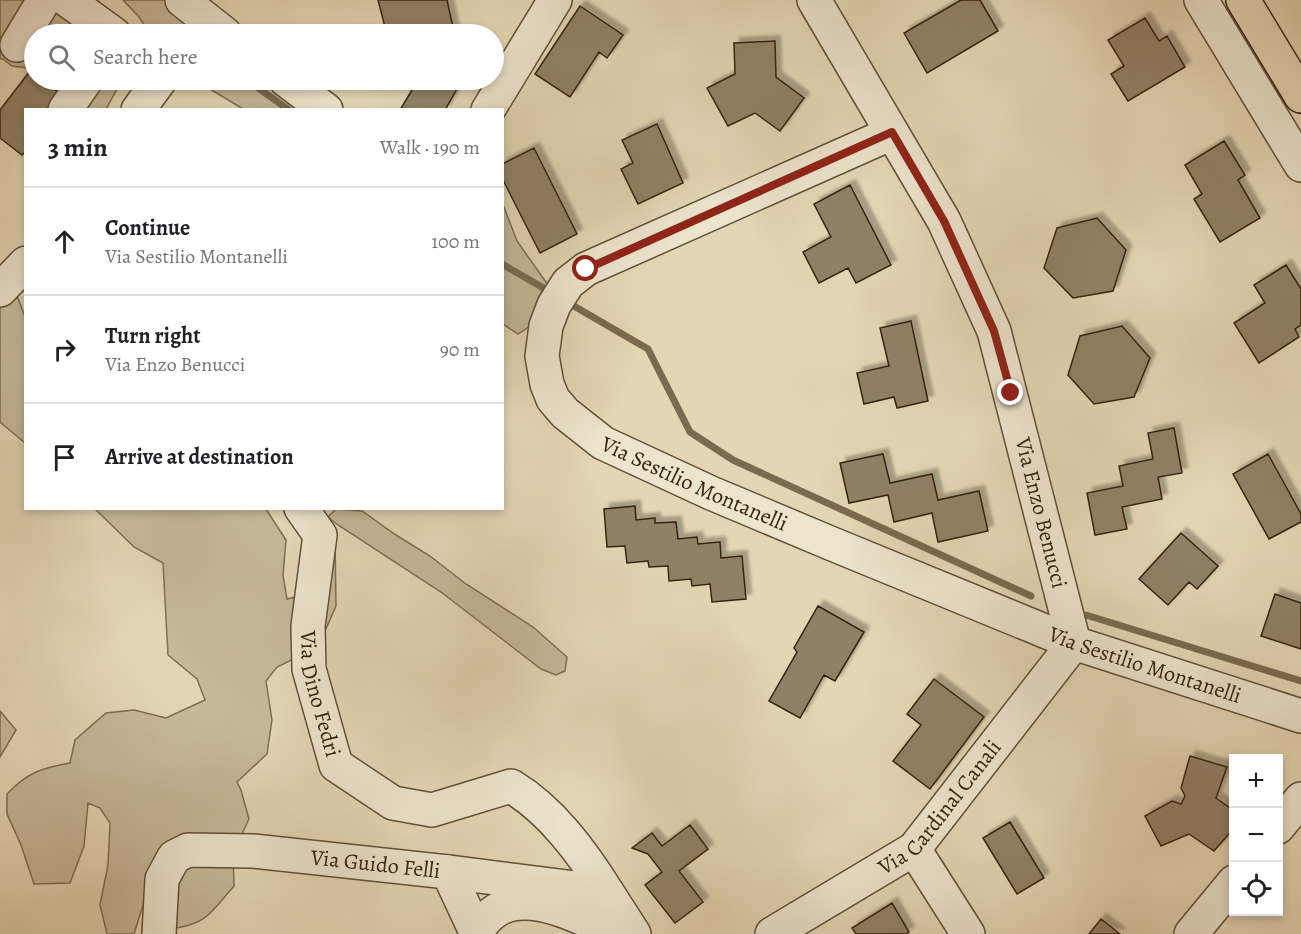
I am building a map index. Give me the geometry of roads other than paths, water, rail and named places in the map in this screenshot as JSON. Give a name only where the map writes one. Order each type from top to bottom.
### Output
[{"type":"main road","points":[[1246,3],[1301,96]]},
{"type":"street","points":[[29,24],[44,0]]},
{"type":"street","points":[[67,0],[100,24]]},
{"type":"street","points":[[504,84],[555,0]]},
{"type":"street","name":"Via Enzo Benucci","points":[[814,0],[944,221],[994,331],[1074,643]]},
{"type":"street","points":[[1201,0],[1301,165]]},
{"type":"street","points":[[16,45],[24,32]]},
{"type":"street","points":[[66,108],[79,90]]},
{"type":"street","points":[[139,108],[153,90]]},
{"type":"street","points":[[299,90],[323,108]]},
{"type":"street","points":[[489,108],[500,90]]},
{"type":"street","name":"Via Sestilio Montanelli","points":[[892,132],[586,269],[568,283],[555,304],[546,326],[542,356],[547,384],[553,399],[564,413],[603,443],[711,493],[1074,643],[1301,716]]},
{"type":"street","name":"Via Dino Fedri","points":[[302,510],[320,535],[308,626],[309,669],[336,765],[393,803],[432,810],[510,786],[528,796],[583,853],[607,892]]},
{"type":"street","name":"Via Cardinal Canali","points":[[772,934],[914,849],[1074,643]]},
{"type":"street","points":[[1283,821],[1301,799]]},
{"type":"street","points":[[914,849],[968,934]]},
{"type":"street","name":"Via Guido Felli","points":[[159,934],[162,879],[174,857],[188,850],[253,852],[448,872],[607,892]]},
{"type":"street","points":[[448,872],[476,933],[493,910],[518,903],[550,905],[617,934]]},
{"type":"street","points":[[1191,934],[1229,887]]},
{"type":"street","points":[[607,892],[634,934]]},
{"type":"waterway","points":[[261,90],[286,108]]},
{"type":"waterway","points":[[504,265],[552,293]]},
{"type":"waterway","points":[[567,302],[648,349],[690,432],[733,460],[1031,596]]},
{"type":"waterway","points":[[1086,615],[1301,681]]}]
